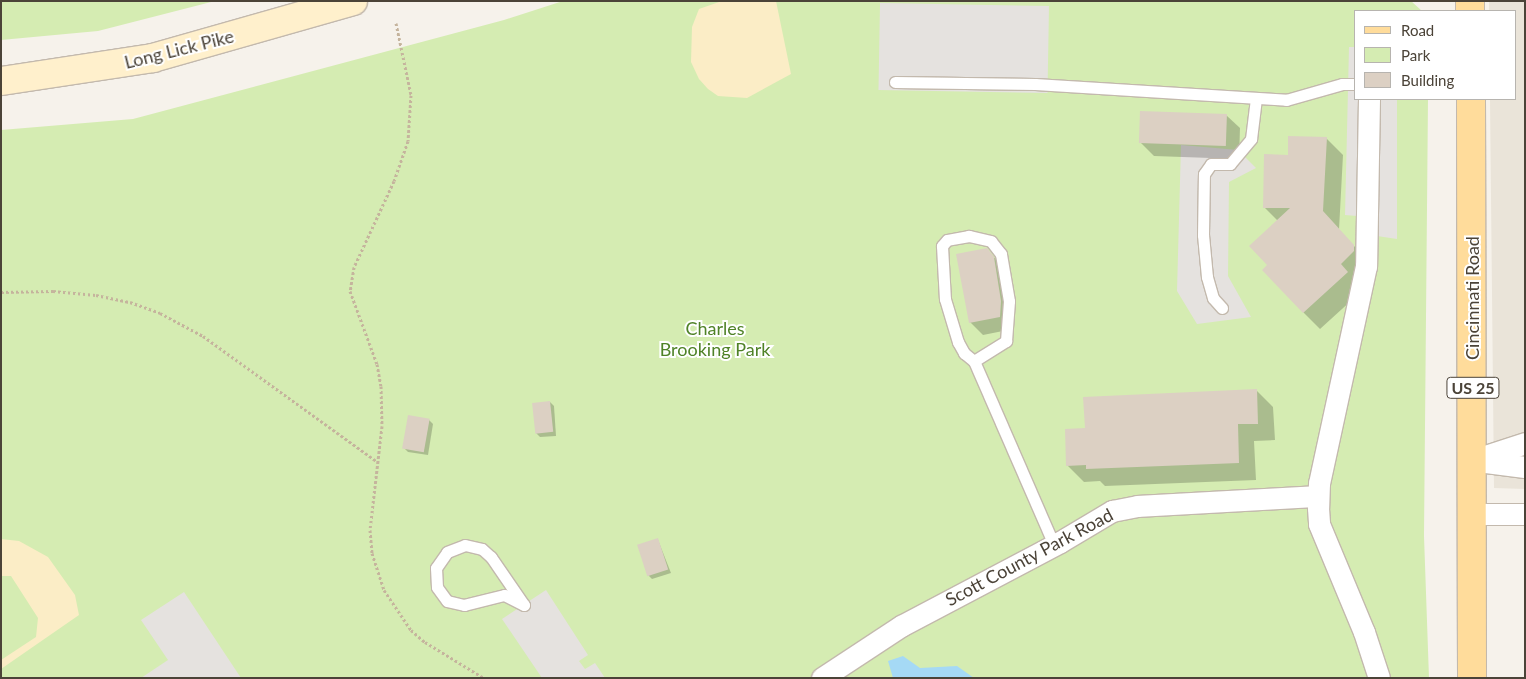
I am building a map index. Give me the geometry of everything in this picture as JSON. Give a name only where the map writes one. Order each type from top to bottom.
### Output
[{"type":"main road","name":"Long Lick Pike","points":[[1,81],[153,58],[353,1]]},
{"type":"main road","name":"Cincinnati Road","points":[[1471,100],[1472,678]]},
{"type":"street","points":[[1369,100],[1366,266],[1318,496],[1319,524],[1364,632],[1379,678]]},
{"type":"street","points":[[1473,460],[1525,444]]},
{"type":"street","points":[[1473,460],[1525,467]]},
{"type":"street","name":"Scott County Park Road","points":[[822,678],[901,626],[1054,545],[1112,511],[1138,506],[1318,496]]},
{"type":"street","points":[[1472,514],[1525,514]]},
{"type":"lane","points":[[895,82],[1035,84],[1286,100],[1342,84],[1354,84]]},
{"type":"lane","points":[[1222,308],[1213,298],[1207,277],[1203,235],[1204,174],[1211,164],[1230,164],[1251,139],[1256,98]]},
{"type":"lane","points":[[974,361],[1006,340],[1009,301],[1001,254],[991,241],[969,236],[947,240],[942,246],[940,260],[945,299],[958,342],[964,353],[974,361],[1054,545]]},
{"type":"lane","points":[[474,546],[491,557],[524,605],[504,595],[454,605],[440,594],[436,568],[447,552],[455,547],[474,546]]},
{"type":"path","points":[[396,23],[411,95],[408,141],[394,181],[354,267],[350,292],[377,364],[381,386],[382,426],[376,462],[370,530],[377,574],[396,612],[425,642],[484,678]]},
{"type":"path","points":[[1,292],[53,291],[96,295],[130,302],[160,313],[203,336],[376,462]]},
{"type":"shaded area","points":[[1489,1],[1525,1],[1525,489],[1494,488],[1490,100],[1516,100],[1516,10],[1489,10]]},
{"type":"shaded area","points":[[880,3],[1049,6],[1047,93],[879,90]]},
{"type":"shaded area","points":[[1349,47],[1354,47],[1354,100],[1397,100],[1397,239],[1357,233],[1357,216],[1345,215]]},
{"type":"shaded area","points":[[1181,145],[1238,150],[1256,168],[1229,182],[1228,276],[1251,317],[1197,324],[1177,291]]},
{"type":"shaded area","points":[[546,590],[588,655],[579,661],[585,669],[595,663],[605,678],[542,678],[502,619]]},
{"type":"shaded area","points":[[184,592],[241,678],[141,678],[168,660],[141,620]]},
{"type":"green space","points":[[1,1],[215,1],[98,31],[1,40]]},
{"type":"green space","name":"Charles Brooking Park","points":[[563,1],[1411,1],[1421,10],[1354,10],[1354,100],[1428,100],[1424,536],[1429,678],[1,678],[1,130],[133,119],[504,20]]},
{"type":"sand","points":[[722,1],[776,1],[791,74],[747,98],[718,96],[708,89],[699,79],[691,62],[692,27],[699,9]]},
{"type":"sand","points":[[1,539],[19,541],[48,557],[75,595],[79,615],[1,669],[1,660],[36,637],[38,618],[11,576],[1,576]]},
{"type":"water","points":[[903,656],[920,668],[957,666],[974,678],[893,678],[888,661]]},
{"type":"building","points":[[1140,111],[1227,114],[1226,146],[1139,143]]},
{"type":"building","points":[[1288,136],[1327,137],[1323,211],[1354,245],[1354,251],[1341,264],[1348,272],[1303,313],[1262,270],[1267,265],[1249,246],[1290,208],[1263,208],[1264,154],[1288,155]]},
{"type":"building","points":[[987,248],[994,257],[1001,301],[1000,317],[969,323],[956,254]]},
{"type":"building","points":[[1257,389],[1258,424],[1238,424],[1239,463],[1086,469],[1086,465],[1066,466],[1065,429],[1085,428],[1083,397]]},
{"type":"building","points":[[550,401],[553,432],[535,434],[532,403]]},
{"type":"building","points":[[408,415],[430,419],[424,452],[402,448]]},
{"type":"building","points":[[658,538],[668,569],[647,576],[637,545]]}]
